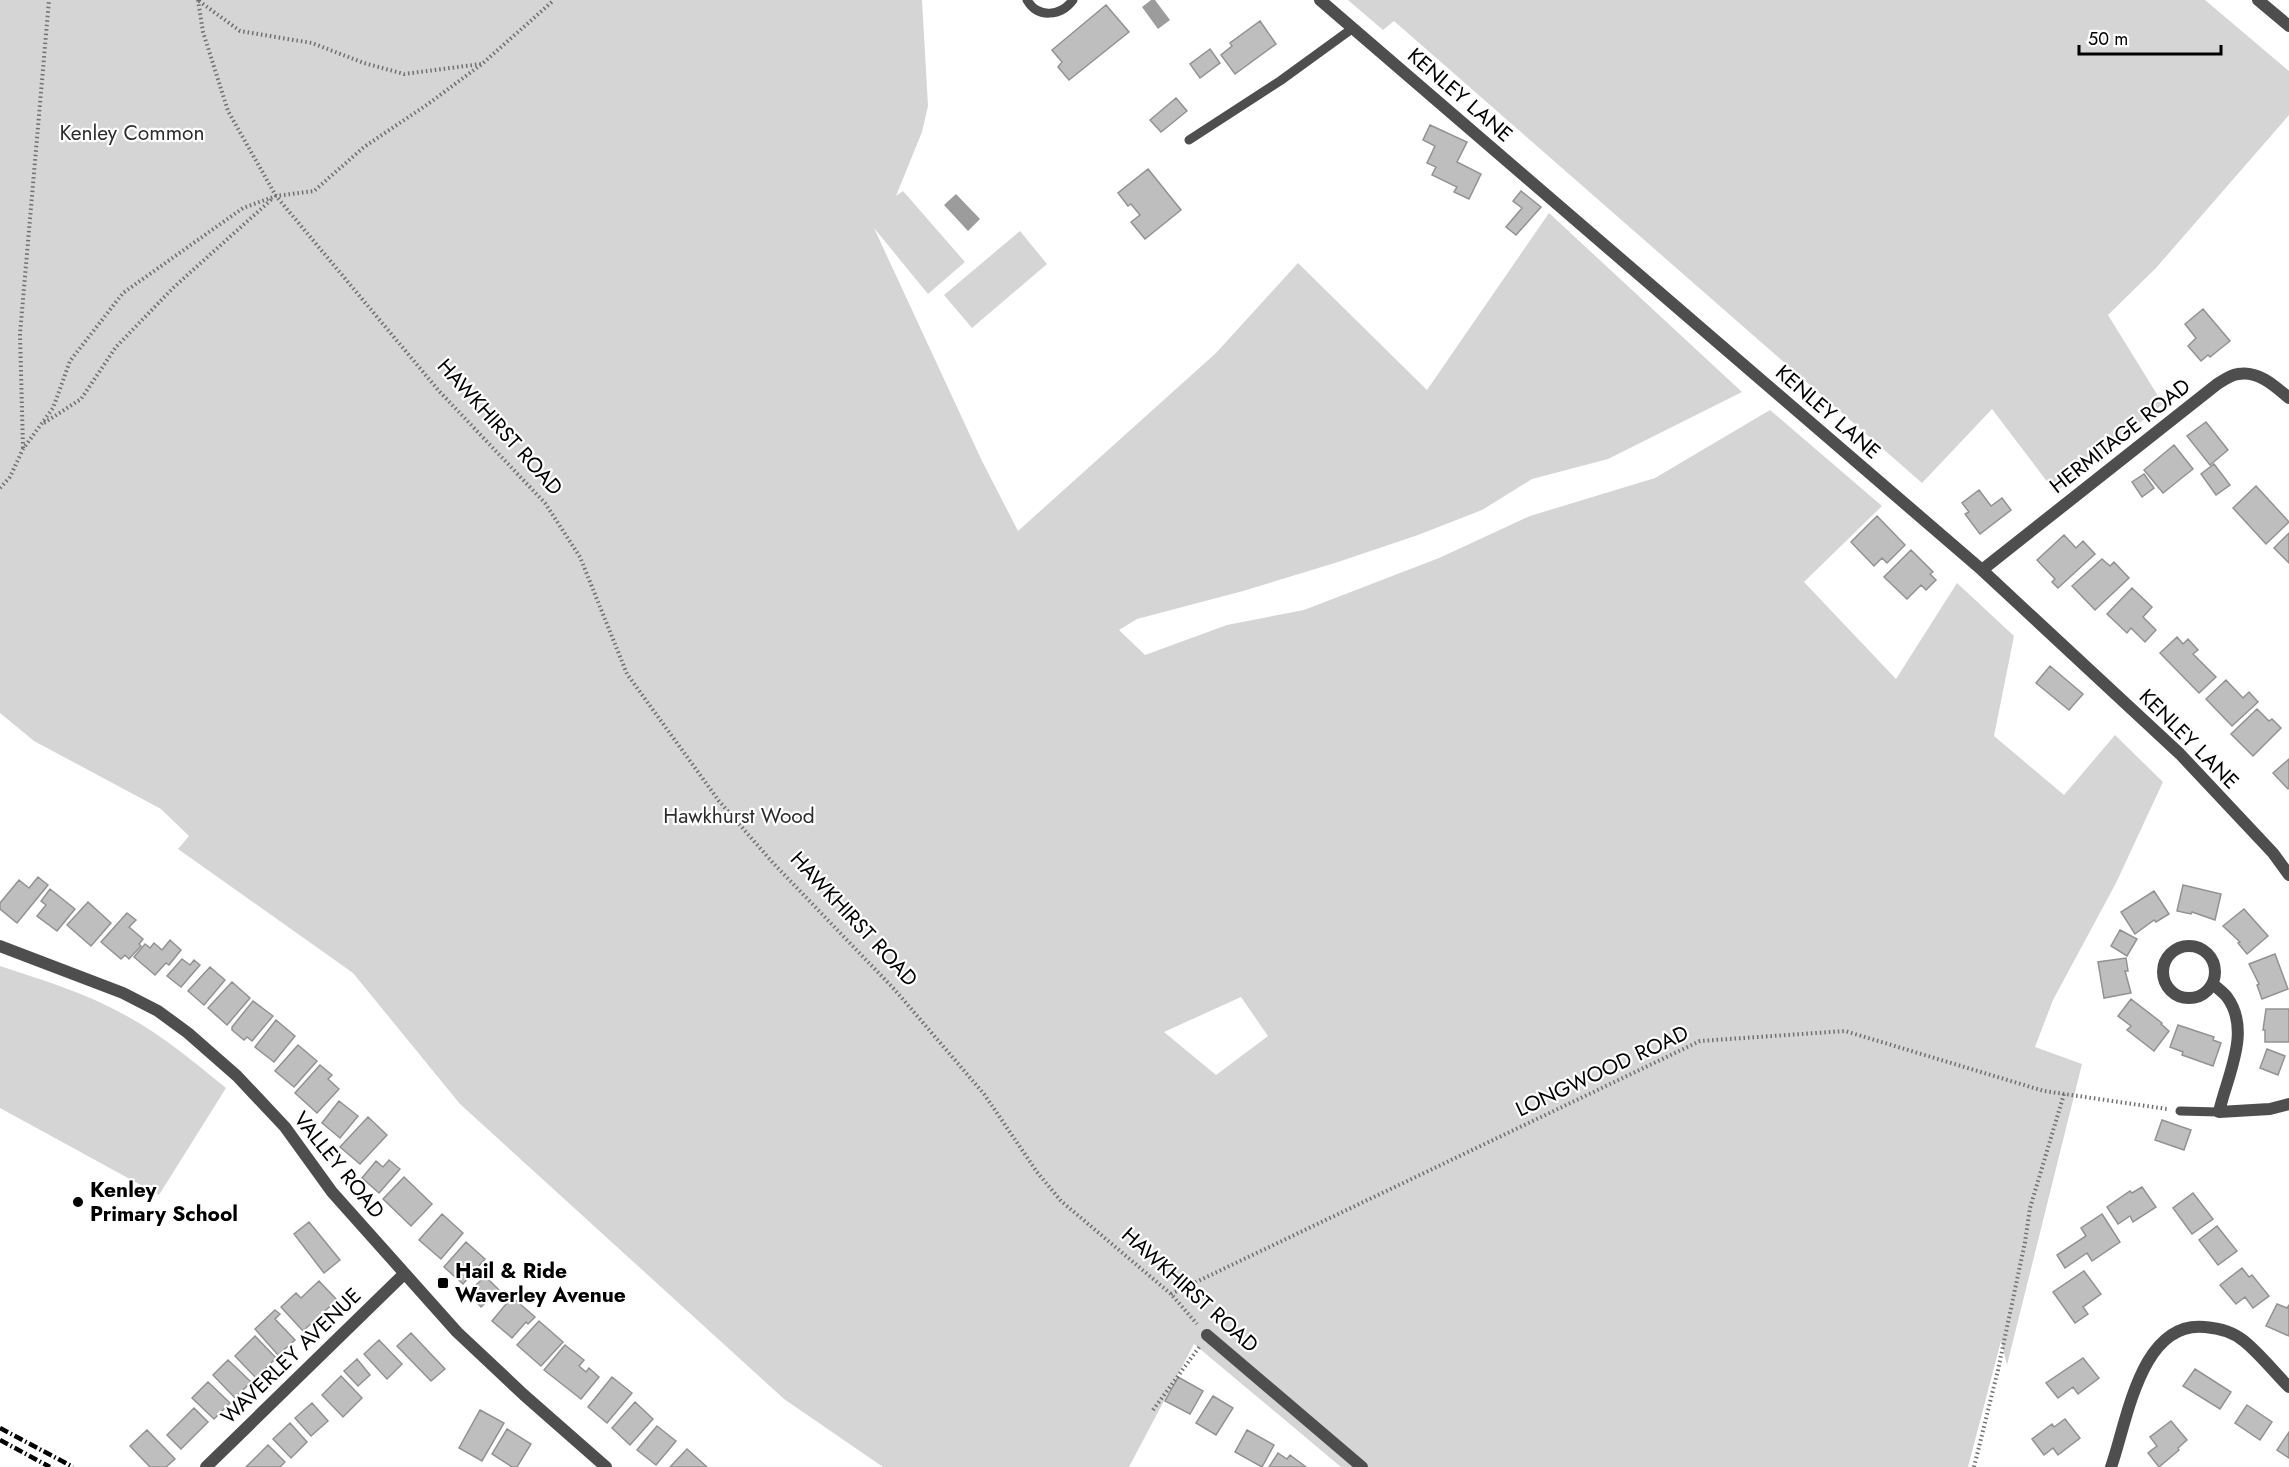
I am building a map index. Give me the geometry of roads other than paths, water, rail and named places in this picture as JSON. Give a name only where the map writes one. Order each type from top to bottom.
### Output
[{"type":"street","name":"KENLEY LANE","points":[[1320,0],[1982,570],[2180,754],[2273,853],[2289,875]]},
{"type":"street","points":[[2258,0],[2289,26]]},
{"type":"street","name":"HERMITAGE ROAD","points":[[1982,570],[2216,385],[2236,374],[2253,374],[2274,385],[2289,398]]},
{"type":"street","name":"VALLEY ROAD","points":[[0,946],[123,993],[158,1011],[188,1033],[237,1076],[285,1127],[332,1192],[457,1332],[606,1467]]},
{"type":"street","points":[[2197,947],[2206,952],[2213,961],[2216,973],[2212,984],[2207,991],[2194,998],[2181,996],[2167,986],[2164,965],[2169,956],[2179,948],[2197,947]]},
{"type":"street","points":[[2212,984],[2227,996],[2236,1016],[2239,1041],[2218,1112],[2270,1109],[2289,1104]]},
{"type":"street","name":"WAVERLEY AVENUE","points":[[206,1467],[404,1274]]},
{"type":"street","points":[[2111,1467],[2131,1396],[2161,1343],[2176,1332],[2194,1326],[2216,1328],[2230,1333],[2243,1340],[2289,1387]]},
{"type":"street","name":"HAWKHIRST ROAD","points":[[1207,1335],[1362,1467]]},
{"type":"lane","points":[[1027,0],[1036,10],[1052,14],[1067,7],[1073,0]]},
{"type":"lane","points":[[1189,140],[1280,81],[1353,28]]},
{"type":"lane","points":[[2180,1111],[2218,1112]]},
{"type":"railway","points":[[0,1428],[73,1467]]},
{"type":"railway","points":[[0,1440],[50,1467]]},
{"type":"place","name":"Kenley Primary School","points":[[78,1202]]},
{"type":"place","name":"Hail & Ride Waverley Avenue","points":[[443,1283]]},
{"type":"park label","name":"Kenley Common","points":[[132,133]]},
{"type":"park label","name":"Hawkhurst Wood","points":[[739,816]]}]
